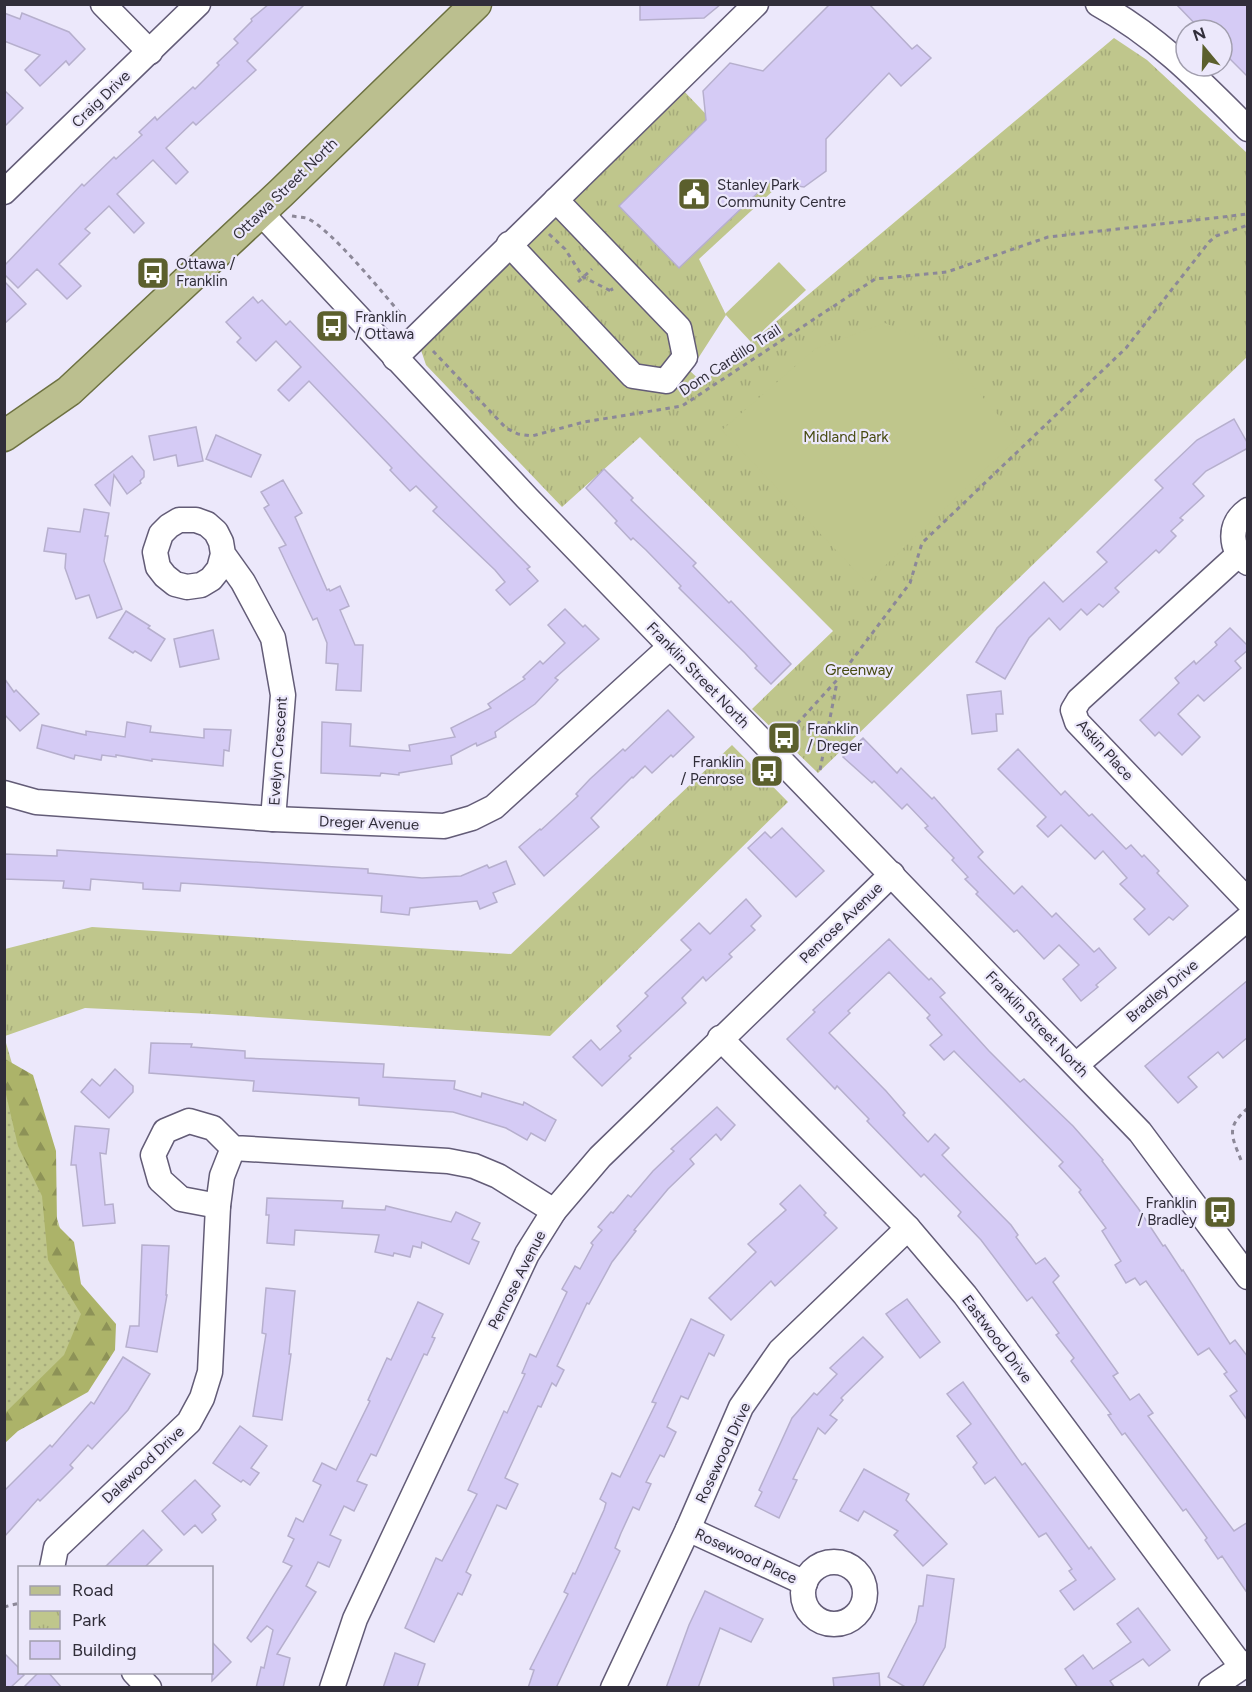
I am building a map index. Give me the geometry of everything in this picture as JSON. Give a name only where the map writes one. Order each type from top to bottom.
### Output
[{"type":"main road","name":"Ottawa Street North","points":[[4,436],[69,391],[261,213],[476,4]]},
{"type":"street","points":[[103,4],[150,52]]},
{"type":"street","name":"Craig Drive","points":[[4,192],[198,4]]},
{"type":"street","points":[[395,358],[756,4]]},
{"type":"street","points":[[1098,4],[1127,20],[1181,62],[1248,129]]},
{"type":"street","points":[[509,244],[633,376],[666,381],[685,357],[679,328],[556,200]]},
{"type":"street","name":"Franklin Street North","points":[[261,213],[395,358],[670,647],[1140,1132],[1248,1277]]},
{"type":"street","name":"Askin Place","points":[[1248,510],[1237,520],[1233,530],[1233,541],[1243,559],[1079,700],[1072,710],[1077,722],[1248,901]]},
{"type":"street","name":"Evelyn Crescent","points":[[223,554],[243,582],[273,638],[283,695],[273,819]]},
{"type":"street","name":"Dreger Avenue","points":[[4,794],[36,802],[273,819],[444,826],[472,818],[494,807],[670,647]]},
{"type":"street","name":"Penrose Avenue","points":[[332,1688],[356,1619],[526,1254],[554,1210],[600,1157],[720,1038],[892,874]]},
{"type":"street","name":"Bradley Drive","points":[[1076,1065],[1248,918]]},
{"type":"street","name":"Eastwood Drive","points":[[720,1038],[908,1228],[965,1295],[1245,1665]]},
{"type":"street","points":[[218,1206],[181,1199],[160,1180],[153,1155],[165,1131],[189,1121],[213,1128],[232,1148],[448,1161],[474,1166],[498,1176],[554,1210]]},
{"type":"street","name":"Dalewood Drive","points":[[52,1566],[56,1548],[189,1422],[202,1398],[210,1372],[218,1206],[222,1176],[232,1148]]},
{"type":"street","name":"Rosewood Drive","points":[[613,1688],[688,1529],[741,1407],[780,1352],[908,1228]]},
{"type":"street","name":"Rosewood Place","points":[[688,1529],[805,1583]]},
{"type":"street","points":[[1211,1688],[1245,1665]]},
{"type":"street","points":[[136,1674],[149,1688]]},
{"type":"path","name":"Dom Cardillo Trail","points":[[261,213],[307,218],[322,229],[361,268],[419,335],[506,428],[518,434],[532,436],[584,423],[682,406],[875,279],[947,272],[1048,237],[1248,214]]},
{"type":"path","points":[[535,220],[565,249],[583,277],[613,292],[608,282]]},
{"type":"path","points":[[772,751],[837,680],[910,583],[922,543],[1126,348],[1209,242],[1216,236],[1248,225]]},
{"type":"path","points":[[820,770],[837,680]]},
{"type":"path","points":[[1241,1160],[1231,1134],[1235,1118],[1248,1108]]},
{"type":"green space","points":[[1114,38],[1147,60],[1247,153],[1247,357],[818,773],[752,709],[833,631],[640,437],[562,507],[426,365],[420,347],[681,88],[776,188],[699,259],[726,315],[690,371],[703,383]]},
{"type":"green space","points":[[779,262],[806,290],[751,342],[725,314]]},
{"type":"green space","name":"Midland Park","points":[[885,323],[939,347],[1018,438],[867,583],[722,430],[815,349]]},
{"type":"green space","points":[[732,745],[788,802],[550,1036],[85,1008],[5,1036],[5,949],[92,927],[511,954]]},
{"type":"green space","points":[[4,1036],[96,1352],[4,1436]]},
{"type":"green space","points":[[5,1059],[33,1075],[56,1151],[57,1225],[74,1242],[81,1284],[116,1324],[115,1350],[88,1392],[18,1431],[5,1443],[5,1413],[64,1355],[81,1314],[48,1260],[42,1196],[18,1146],[5,1090]]},
{"type":"building","points":[[269,4],[305,4],[247,61],[256,70],[196,125],[193,122],[166,148],[188,172],[176,184],[153,160],[117,194],[144,223],[134,233],[109,206],[85,229],[90,233],[59,264],[81,286],[67,299],[37,269],[18,288],[4,274],[4,266],[82,184],[84,186],[114,157],[116,159],[142,135],[139,132],[155,117],[157,120],[193,87],[195,89],[238,43],[234,39],[252,21],[251,19]]},
{"type":"building","points":[[640,4],[721,4],[704,18],[640,20]]},
{"type":"building","points":[[830,4],[869,4],[912,49],[917,45],[931,58],[901,86],[889,73],[826,139],[826,171],[804,187],[769,182],[679,268],[619,206],[706,120],[703,91],[730,63],[763,71]]},
{"type":"building","points":[[1176,4],[1248,4],[1248,77],[1234,63],[1234,18],[1189,18]]},
{"type":"building","points":[[4,13],[20,19],[22,13],[69,32],[85,49],[69,65],[66,61],[40,86],[25,70],[40,55],[4,41]]},
{"type":"building","points":[[4,90],[23,108],[4,127]]},
{"type":"building","points":[[4,281],[26,304],[4,324]]},
{"type":"building","points":[[253,297],[258,303],[262,300],[286,325],[290,321],[530,567],[527,569],[538,581],[510,605],[496,590],[505,582],[495,570],[433,511],[437,507],[416,486],[410,491],[390,470],[392,468],[309,381],[289,401],[278,390],[301,367],[276,341],[256,361],[237,342],[241,338],[226,322]]},
{"type":"building","points":[[1234,419],[1248,448],[1206,471],[1193,484],[1204,496],[1180,518],[1183,520],[1171,531],[1176,536],[1159,553],[1156,550],[1115,588],[1119,592],[1103,607],[1099,604],[1087,615],[1081,609],[1060,630],[1049,618],[1029,638],[1005,679],[976,662],[997,628],[1044,582],[1063,602],[1107,562],[1097,552],[1163,488],[1155,480],[1197,440]]},
{"type":"building","points":[[196,427],[203,461],[178,466],[176,455],[154,460],[149,436]]},
{"type":"building","points":[[216,435],[261,455],[251,477],[206,459]]},
{"type":"building","points":[[132,456],[144,471],[144,477],[141,483],[127,494],[114,475],[110,505],[95,485]]},
{"type":"building","points":[[604,469],[633,498],[631,500],[696,563],[693,566],[729,603],[731,601],[791,664],[771,684],[755,668],[757,666],[745,653],[679,588],[681,586],[646,550],[633,538],[631,540],[615,523],[617,521],[586,488]]},
{"type":"building","points":[[283,480],[302,513],[295,517],[327,590],[330,591],[340,586],[349,606],[340,610],[355,645],[363,645],[361,691],[336,690],[338,664],[326,663],[327,643],[317,618],[313,620],[279,548],[286,545],[264,508],[269,505],[261,492]]},
{"type":"building","points":[[84,509],[109,513],[104,561],[122,609],[97,618],[89,595],[76,599],[65,568],[66,554],[44,551],[48,528],[80,532]]},
{"type":"building","points":[[565,609],[599,639],[555,678],[558,680],[535,704],[495,732],[496,737],[477,746],[476,743],[451,756],[452,764],[399,773],[399,775],[321,773],[322,722],[351,724],[350,746],[410,751],[409,745],[455,737],[451,728],[491,708],[488,704],[525,679],[523,677],[540,661],[543,664],[565,643],[548,625]]},
{"type":"building","points":[[126,611],[150,626],[148,628],[165,639],[151,661],[109,638]]},
{"type":"building","points":[[1230,628],[1248,646],[1248,650],[1235,661],[1241,668],[1204,701],[1198,695],[1178,714],[1200,737],[1182,755],[1159,732],[1155,736],[1140,720],[1179,683],[1175,678],[1194,661],[1196,664],[1217,645],[1215,642]]},
{"type":"building","points":[[213,630],[219,659],[180,667],[174,639]]},
{"type":"building","points":[[4,678],[14,692],[16,690],[39,714],[20,731],[4,714]]},
{"type":"building","points":[[1001,691],[1003,714],[996,714],[997,731],[972,734],[967,695]]},
{"type":"building","points":[[668,710],[694,737],[652,773],[645,766],[632,777],[591,818],[599,827],[544,876],[519,847],[578,796],[576,794],[590,779],[623,749],[625,751]]},
{"type":"building","points":[[127,722],[151,726],[150,732],[204,738],[204,729],[231,730],[229,751],[224,750],[223,766],[152,759],[152,761],[116,755],[116,757],[102,755],[101,760],[75,755],[74,759],[37,748],[42,725],[86,735],[86,731],[125,737]]},
{"type":"building","points":[[863,738],[897,773],[901,768],[932,799],[934,797],[983,852],[978,857],[1014,894],[1022,886],[1052,917],[1056,913],[1094,952],[1099,948],[1116,968],[1096,985],[1098,987],[1081,1001],[1063,979],[1079,965],[1059,945],[1044,959],[1017,930],[1014,932],[976,894],[978,892],[965,879],[968,877],[952,860],[954,858],[925,828],[928,826],[907,804],[902,809],[874,781],[872,783],[843,757]]},
{"type":"building","points":[[1018,749],[1061,795],[1065,791],[1089,816],[1092,814],[1126,849],[1131,845],[1142,857],[1144,855],[1159,871],[1157,873],[1188,906],[1173,920],[1169,917],[1149,935],[1134,919],[1145,909],[1120,884],[1127,878],[1103,851],[1095,859],[1061,825],[1048,837],[1037,826],[1046,817],[998,769]]},
{"type":"building","points":[[782,828],[824,871],[796,897],[748,848],[765,832],[771,838]]},
{"type":"building","points":[[57,850],[368,869],[368,873],[422,878],[461,876],[487,865],[489,868],[506,861],[515,884],[493,893],[497,902],[480,909],[477,901],[410,908],[409,915],[381,912],[382,896],[181,883],[180,891],[143,889],[143,883],[91,879],[90,890],[63,888],[64,881],[4,879],[4,854],[57,856]]},
{"type":"building","points":[[746,899],[761,916],[751,926],[755,930],[729,954],[732,957],[706,981],[703,977],[682,998],[686,1003],[629,1056],[631,1058],[602,1086],[573,1057],[591,1040],[600,1050],[621,1031],[617,1026],[648,996],[645,993],[691,950],[681,940],[699,923],[710,934]]},
{"type":"building","points":[[889,939],[945,993],[940,997],[989,1051],[1020,1082],[1024,1079],[1073,1126],[1103,1160],[1163,1246],[1165,1245],[1183,1270],[1230,1344],[1235,1340],[1248,1357],[1248,1421],[1230,1396],[1237,1391],[1224,1374],[1227,1372],[1209,1348],[1198,1355],[1146,1281],[1140,1285],[1135,1278],[1126,1283],[1115,1265],[1121,1261],[1102,1231],[1106,1228],[1079,1192],[1081,1190],[1059,1166],[1063,1162],[954,1051],[944,1060],[930,1045],[942,1035],[927,1018],[930,1015],[889,972],[848,1011],[850,1013],[829,1033],[886,1091],[905,1113],[903,1115],[928,1142],[935,1134],[949,1148],[942,1155],[1011,1225],[1018,1235],[1016,1237],[1036,1264],[1045,1258],[1059,1276],[1053,1282],[1118,1373],[1113,1376],[1130,1400],[1139,1394],[1153,1413],[1148,1416],[1234,1531],[1248,1522],[1248,1594],[1222,1556],[1218,1559],[1205,1540],[1207,1538],[1186,1509],[1183,1511],[1125,1433],[1122,1435],[1108,1415],[1111,1414],[1071,1361],[1074,1358],[1056,1335],[1059,1333],[1032,1297],[1027,1301],[981,1240],[958,1216],[961,1212],[924,1174],[921,1177],[837,1086],[835,1089],[787,1039],[815,1012],[813,1010]]},
{"type":"building","points":[[1248,980],[1248,1037],[1223,1058],[1218,1052],[1188,1077],[1197,1087],[1178,1103],[1145,1066]]},
{"type":"building","points":[[151,1043],[192,1044],[191,1047],[245,1051],[245,1058],[384,1064],[383,1077],[455,1081],[454,1089],[481,1097],[482,1093],[523,1105],[524,1102],[556,1120],[545,1141],[531,1133],[527,1140],[506,1128],[453,1112],[359,1105],[359,1098],[253,1091],[254,1081],[149,1073]]},
{"type":"building","points":[[115,1069],[133,1086],[133,1092],[109,1118],[81,1092],[92,1079],[100,1086]]},
{"type":"building","points":[[717,1107],[735,1125],[721,1140],[716,1134],[690,1159],[694,1164],[668,1189],[634,1230],[636,1231],[612,1262],[589,1304],[587,1303],[557,1366],[564,1370],[556,1386],[552,1383],[541,1407],[538,1406],[505,1478],[518,1484],[506,1509],[497,1505],[466,1572],[471,1575],[462,1595],[458,1593],[434,1642],[405,1628],[436,1558],[442,1561],[477,1494],[468,1490],[504,1411],[507,1413],[525,1374],[522,1373],[530,1354],[536,1357],[567,1292],[562,1289],[575,1266],[580,1269],[593,1245],[591,1243],[602,1230],[598,1227],[628,1195],[631,1197],[674,1151],[671,1149]]},
{"type":"building","points":[[75,1126],[109,1129],[106,1154],[100,1153],[105,1205],[113,1204],[115,1223],[83,1226],[76,1165],[71,1165]]},
{"type":"building","points":[[800,1185],[837,1228],[775,1286],[771,1281],[731,1320],[709,1298],[756,1252],[748,1244],[786,1210],[780,1204]]},
{"type":"building","points":[[267,1198],[343,1201],[342,1208],[385,1210],[386,1206],[451,1222],[456,1212],[480,1223],[472,1239],[479,1242],[469,1264],[422,1242],[421,1248],[413,1246],[410,1257],[375,1252],[379,1235],[295,1230],[294,1245],[267,1243],[269,1215],[266,1215]]},
{"type":"building","points":[[142,1245],[169,1246],[167,1295],[157,1352],[126,1347],[130,1326],[139,1326]]},
{"type":"building","points":[[266,1288],[295,1291],[289,1354],[291,1354],[282,1420],[253,1416],[266,1334],[262,1333]]},
{"type":"building","points":[[907,1299],[940,1342],[920,1358],[886,1314]]},
{"type":"building","points":[[418,1302],[443,1314],[432,1337],[435,1338],[427,1355],[424,1354],[376,1456],[371,1454],[357,1481],[367,1485],[354,1511],[344,1506],[330,1535],[341,1540],[329,1567],[318,1562],[306,1586],[316,1592],[277,1654],[290,1658],[283,1688],[256,1688],[261,1667],[264,1668],[273,1630],[267,1626],[251,1642],[247,1638],[292,1566],[283,1562],[294,1539],[288,1536],[296,1518],[303,1522],[321,1485],[313,1481],[322,1463],[336,1470],[370,1401],[368,1400],[387,1358],[391,1360]]},
{"type":"building","points":[[691,1319],[724,1335],[714,1356],[709,1353],[688,1399],[681,1396],[667,1427],[676,1432],[664,1457],[660,1455],[646,1482],[651,1484],[639,1510],[633,1507],[615,1548],[620,1551],[556,1688],[528,1688],[534,1670],[530,1669],[568,1594],[564,1592],[573,1573],[575,1574],[604,1510],[606,1503],[600,1499],[612,1473],[620,1477],[656,1403],[652,1402]]},
{"type":"building","points":[[863,1337],[883,1357],[841,1398],[843,1400],[830,1415],[837,1420],[825,1434],[818,1428],[793,1479],[797,1480],[779,1518],[755,1506],[762,1492],[759,1490],[792,1418],[814,1393],[817,1395],[837,1374],[830,1368]]},
{"type":"building","points":[[123,1357],[150,1374],[128,1410],[92,1449],[88,1445],[70,1465],[73,1468],[40,1501],[38,1499],[4,1537],[4,1491],[50,1445],[52,1447],[91,1402],[94,1404]]},
{"type":"building","points":[[963,1382],[1022,1465],[1025,1463],[1089,1549],[1091,1547],[1115,1579],[1074,1610],[1060,1591],[1076,1580],[1069,1571],[1072,1569],[1046,1533],[1039,1537],[995,1477],[985,1484],[973,1467],[977,1463],[957,1436],[971,1424],[947,1394]]},
{"type":"building","points":[[240,1426],[267,1446],[251,1468],[259,1473],[250,1485],[243,1480],[241,1482],[213,1463]]},
{"type":"building","points":[[864,1469],[909,1494],[906,1500],[947,1544],[923,1566],[894,1535],[898,1531],[864,1511],[858,1521],[840,1511]]},
{"type":"building","points":[[195,1480],[220,1506],[212,1514],[216,1520],[202,1533],[195,1525],[184,1535],[162,1511]]},
{"type":"building","points":[[143,1530],[162,1550],[146,1566],[106,1566]]},
{"type":"building","points":[[927,1575],[954,1579],[945,1647],[922,1688],[907,1688],[888,1677],[916,1622],[919,1606],[923,1606]]},
{"type":"building","points":[[705,1591],[763,1619],[751,1642],[720,1628],[698,1688],[666,1688],[689,1625]]},
{"type":"building","points":[[1138,1608],[1170,1650],[1149,1666],[1143,1659],[1110,1681],[1115,1688],[1078,1688],[1065,1669],[1083,1655],[1093,1669],[1131,1642],[1117,1624]]},
{"type":"building","points":[[213,1643],[231,1662],[212,1681],[213,1674]]},
{"type":"building","points":[[4,1653],[18,1667],[18,1674],[24,1675],[10,1688],[4,1688]]},
{"type":"building","points":[[395,1653],[425,1664],[417,1688],[383,1688]]},
{"type":"building","points":[[879,1673],[880,1688],[834,1688],[833,1678]]},
{"type":"building","points":[[37,1674],[50,1674],[62,1688],[23,1688]]},
{"type":"place","name":"Stanley Park Community Centre","points":[[694,194]]},
{"type":"place","name":"Ottawa / Franklin","points":[[153,273]]},
{"type":"place","name":"Franklin / Ottawa","points":[[332,326]]},
{"type":"place","name":"Franklin / Dreger","points":[[784,738]]},
{"type":"place","name":"Franklin / Penrose","points":[[767,771]]},
{"type":"place","name":"Franklin / Bradley","points":[[1220,1212]]},
{"type":"park label","name":"Greenway","points":[[859,670]]}]
